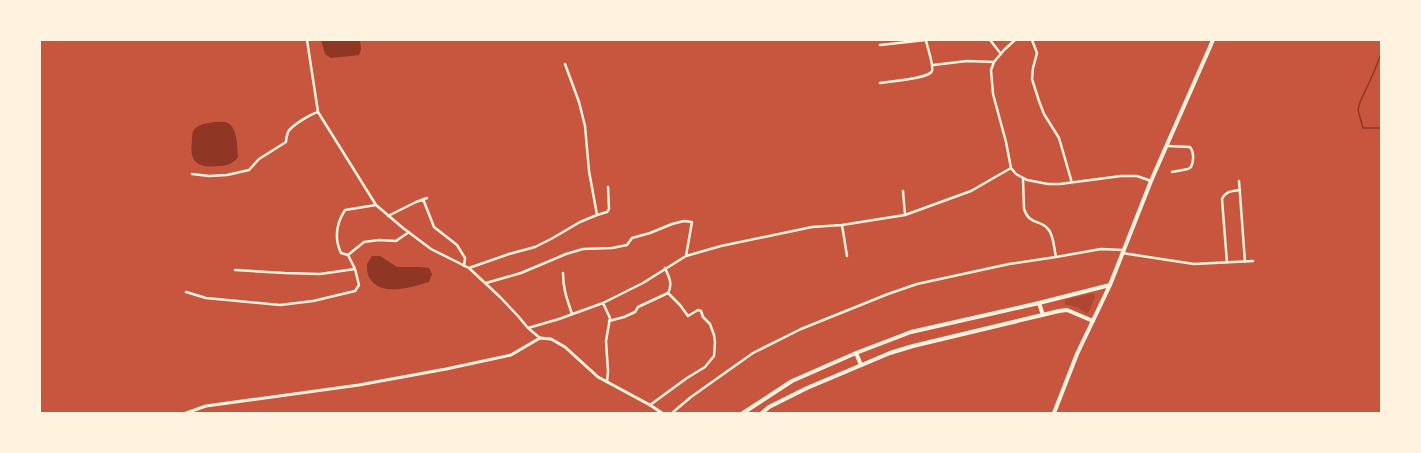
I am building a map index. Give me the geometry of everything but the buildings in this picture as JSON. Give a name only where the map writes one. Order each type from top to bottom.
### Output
[{"type":"main road","points":[[1054,413],[1077,354],[1110,285],[1122,251],[1151,181],[1213,40]]},
{"type":"main road","points":[[743,413],[792,381],[856,353],[911,332],[1110,285]]},
{"type":"main road","points":[[1039,303],[1043,315]]},
{"type":"main road","points":[[762,413],[769,407],[806,388],[861,365],[913,346],[1066,310],[1093,321]]},
{"type":"main road","points":[[856,353],[861,365]]},
{"type":"street","points":[[307,40],[318,112],[376,205],[431,249],[469,268],[514,311],[528,328],[540,338],[551,339],[565,347],[598,377],[662,413]]},
{"type":"street","points":[[880,45],[926,40],[932,65],[932,72],[929,75],[917,78],[880,82]]},
{"type":"street","points":[[990,40],[1001,54]]},
{"type":"street","points":[[1015,40],[994,62],[991,70],[993,94],[1006,142],[1011,168],[1016,174],[1023,179],[1048,184],[1072,183],[1121,176],[1138,176],[1151,181]]},
{"type":"street","points":[[1032,40],[1037,53],[1032,79],[1044,114],[1060,138],[1072,183]]},
{"type":"street","points":[[932,65],[967,61],[994,62]]},
{"type":"street","points":[[565,64],[579,102],[585,126],[589,171],[597,214]]},
{"type":"street","points":[[192,174],[209,176],[227,175],[249,170],[259,159],[286,142],[288,133],[292,127],[312,113],[318,112]]},
{"type":"street","points":[[1166,146],[1190,147],[1192,149],[1193,159],[1191,167],[1172,172]]},
{"type":"street","points":[[528,328],[603,303],[643,283],[686,256],[721,246],[804,228],[842,226],[904,215],[971,191],[1011,168]]},
{"type":"street","points":[[1023,179],[1025,214],[1029,219],[1047,227],[1050,232],[1056,257]]},
{"type":"street","points":[[1239,181],[1245,262]]},
{"type":"street","points":[[469,268],[509,254],[535,247],[552,239],[580,222],[597,214],[607,212],[609,209],[608,188]]},
{"type":"street","points":[[1227,263],[1222,199],[1227,193],[1240,190]]},
{"type":"street","points":[[902,191],[904,215]]},
{"type":"street","points":[[388,216],[425,198],[434,227],[456,245],[465,258],[464,266]]},
{"type":"street","points":[[186,292],[206,298],[280,305],[313,302],[355,291],[359,285],[355,269],[348,256],[342,253],[339,248],[336,236],[339,220],[345,210],[376,205]]},
{"type":"street","points":[[486,283],[521,273],[566,254],[583,250],[612,248],[627,245],[632,238],[650,234],[672,224],[684,221],[692,222],[686,256]]},
{"type":"street","points":[[842,226],[847,256]]},
{"type":"street","points":[[348,256],[364,242],[378,240],[396,241],[409,232]]},
{"type":"street","points":[[672,413],[690,397],[754,353],[801,329],[834,315],[917,284],[995,267],[1082,251],[1101,249],[1122,251],[1194,264],[1253,261]]},
{"type":"street","points":[[609,321],[635,312],[638,307],[668,293],[670,290],[670,281],[665,268]]},
{"type":"street","points":[[235,270],[285,274],[320,274],[355,269]]},
{"type":"street","points":[[563,273],[563,285],[572,314]]},
{"type":"street","points":[[650,405],[705,367],[714,356],[714,335],[710,324],[703,317],[701,311],[698,310],[688,316],[668,293]]},
{"type":"street","points":[[603,303],[610,318],[606,341],[608,371],[607,382]]},
{"type":"street","points":[[186,413],[206,406],[359,385],[453,368],[511,355],[540,338]]},
{"type":"shaded area","points":[[321,40],[360,40],[361,49],[359,55],[331,58],[325,54]]},
{"type":"shaded area","points":[[225,122],[232,127],[235,132],[237,142],[238,157],[232,163],[224,166],[200,165],[196,162],[192,154],[191,148],[194,130],[195,128],[204,124]]},
{"type":"shaded area","points":[[372,256],[380,256],[397,267],[429,268],[432,274],[429,282],[397,289],[381,287],[374,283],[368,274],[367,264]]},
{"type":"shaded area","points":[[1094,294],[1095,297],[1088,313],[1077,307],[1065,304],[1065,300]]},
{"type":"waterway","points":[[1381,54],[1358,110],[1363,128],[1381,128]]}]
